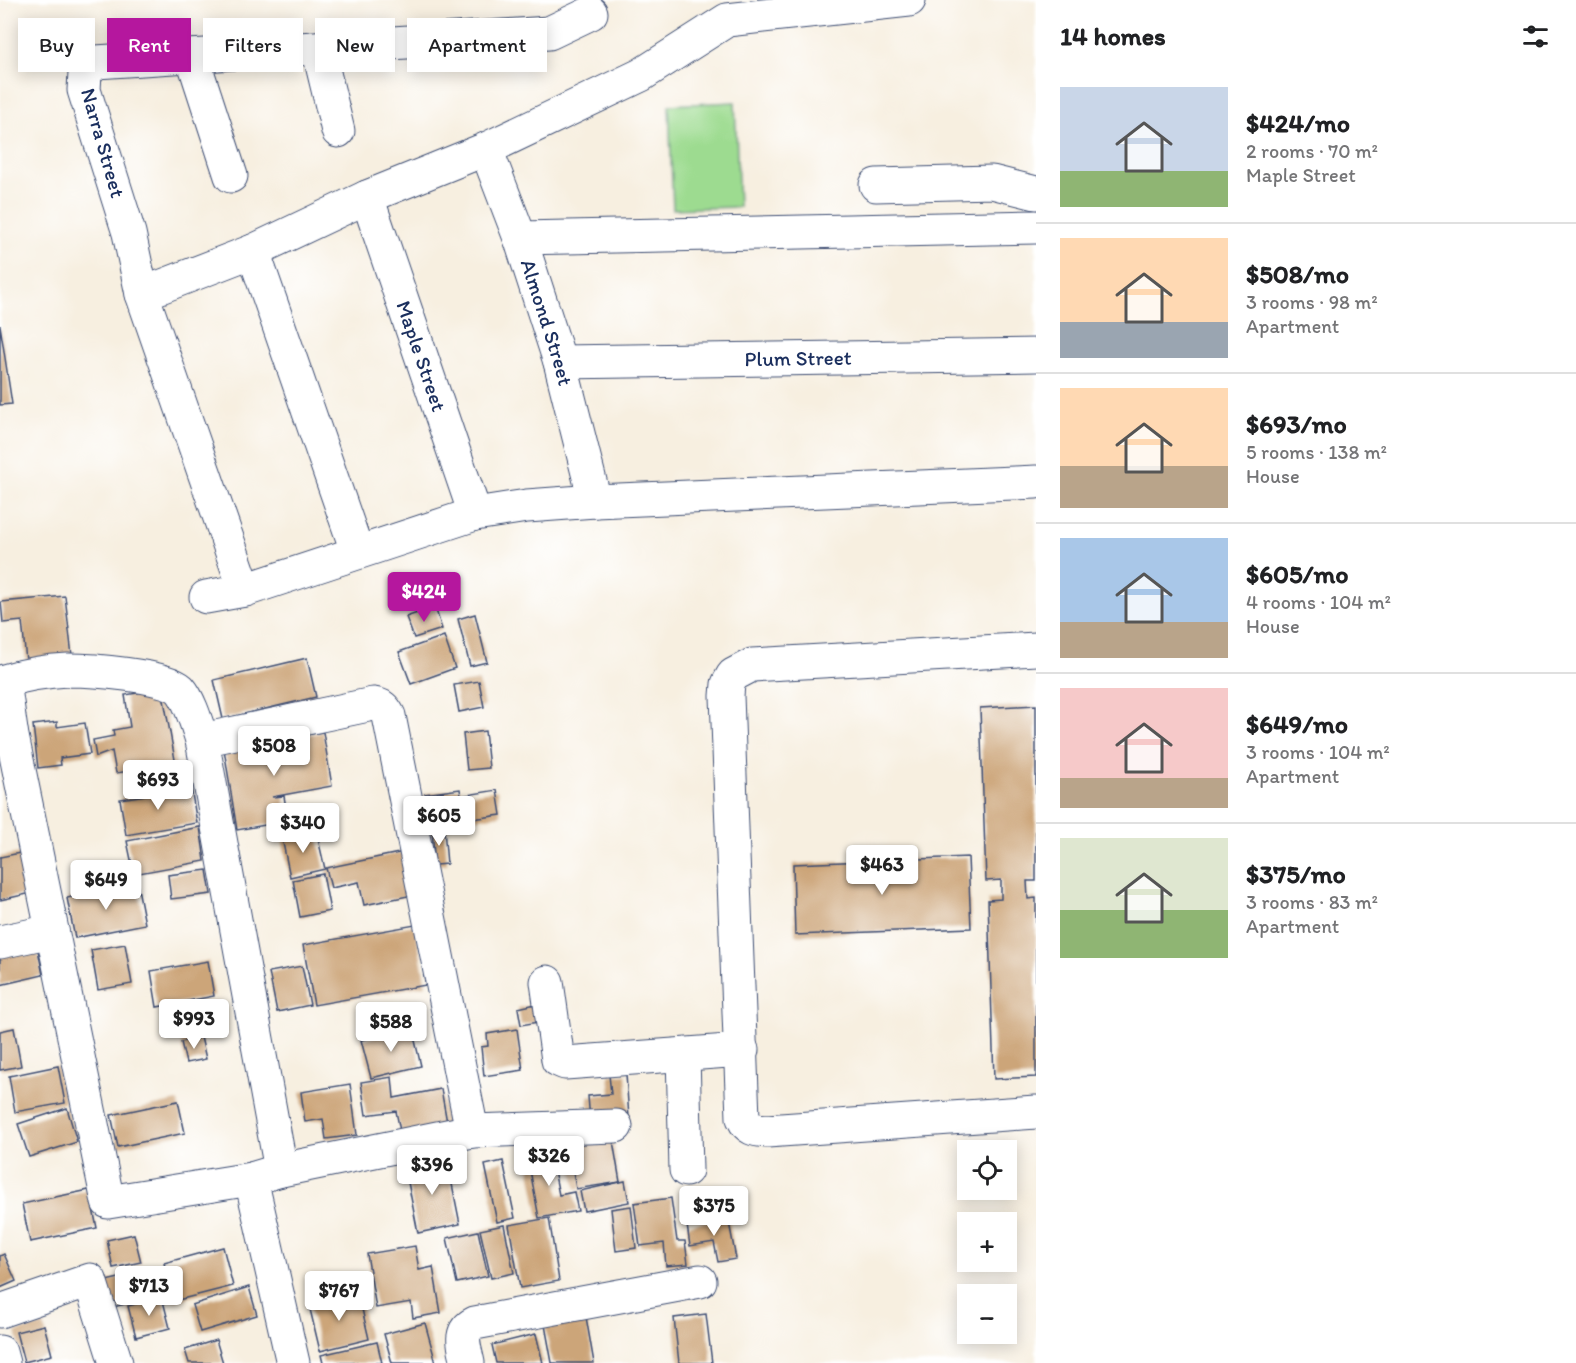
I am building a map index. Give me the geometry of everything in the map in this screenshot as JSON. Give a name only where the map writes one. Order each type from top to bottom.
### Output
[{"type":"street","points":[[142,294],[253,251],[367,197],[486,149],[641,75],[727,20],[909,0]]},
{"type":"street","name":"Narra Street","points":[[395,43],[549,33],[591,13]]},
{"type":"street","name":"Narra Street","points":[[245,590],[142,294],[129,233],[84,90],[85,73],[96,62],[315,48]]},
{"type":"street","points":[[192,56],[231,176]]},
{"type":"street","points":[[324,72],[338,131]]},
{"type":"street","name":"Almond Street","points":[[486,149],[520,238],[560,362],[595,501]]},
{"type":"street","points":[[876,185],[992,182],[1036,193]]},
{"type":"street","name":"Maple Street","points":[[367,197],[475,514]]},
{"type":"street","points":[[520,238],[1036,227]]},
{"type":"street","points":[[253,251],[357,551]]},
{"type":"street","name":"Plum Street","points":[[560,362],[1036,355]]},
{"type":"street","points":[[206,597],[245,590],[357,551],[475,514],[527,506],[1036,482]]},
{"type":"street","points":[[1036,649],[752,665],[733,675],[729,684],[728,696],[743,1118],[747,1126],[755,1130],[1036,1112]]},
{"type":"street","points":[[293,1363],[266,1174],[202,740],[191,710],[179,689],[149,677],[68,670],[19,677],[2,672],[6,733],[52,932],[108,1202],[266,1174],[471,1131],[616,1126]]},
{"type":"street","points":[[202,740],[373,704],[386,709],[471,1131]]},
{"type":"street","points":[[0,942],[52,932]]},
{"type":"street","points":[[547,982],[558,1060],[565,1063],[742,1050]]},
{"type":"street","points":[[683,1055],[686,1170]]},
{"type":"street","points":[[0,1311],[90,1280],[116,1363]]},
{"type":"street","points":[[468,1363],[463,1341],[464,1333],[475,1323],[700,1281]]},
{"type":"street","points":[[0,1353],[3,1363]]},
{"type":"green space","points":[[735,102],[739,207],[673,209],[669,105]]},
{"type":"building","points":[[0,325],[12,404],[0,405]]},
{"type":"building","points":[[65,596],[72,656],[26,661],[22,621],[3,623],[1,602]]},
{"type":"building","points":[[435,607],[442,629],[414,638],[406,617]]},
{"type":"building","points":[[475,614],[487,662],[470,666],[458,619]]},
{"type":"building","points":[[444,636],[455,668],[411,684],[399,652]]},
{"type":"building","points":[[307,658],[316,697],[223,719],[214,680]]},
{"type":"building","points":[[479,681],[484,707],[459,712],[454,685]]},
{"type":"building","points":[[162,689],[178,776],[132,784],[130,771],[116,773],[112,751],[96,757],[93,740],[114,736],[113,730],[130,727],[125,695]]},
{"type":"building","points":[[1036,705],[1036,881],[1027,881],[1028,899],[1036,898],[1036,1077],[994,1079],[988,900],[1001,899],[1001,880],[986,881],[980,708]]},
{"type":"building","points":[[57,722],[57,727],[85,723],[90,754],[60,758],[61,765],[38,768],[33,725]]},
{"type":"building","points":[[485,731],[489,768],[467,770],[463,734]]},
{"type":"building","points":[[323,732],[332,786],[272,797],[284,796],[288,821],[237,830],[224,749]]},
{"type":"building","points":[[191,788],[197,823],[126,835],[120,799]]},
{"type":"building","points":[[460,789],[461,796],[497,790],[501,815],[429,825],[425,794]]},
{"type":"building","points":[[200,827],[205,861],[134,874],[127,841]]},
{"type":"building","points":[[432,829],[444,829],[447,864],[435,865]]},
{"type":"building","points":[[316,830],[325,869],[290,877],[282,838]]},
{"type":"building","points":[[25,852],[32,893],[0,900],[0,857]]},
{"type":"building","points":[[404,852],[413,895],[364,905],[359,882],[331,888],[326,868]]},
{"type":"building","points":[[968,857],[971,928],[795,935],[793,864]]},
{"type":"building","points":[[207,870],[211,894],[171,899],[168,875]]},
{"type":"building","points":[[323,874],[330,911],[300,917],[293,880]]},
{"type":"building","points":[[137,883],[145,924],[75,938],[67,898]]},
{"type":"building","points":[[415,925],[426,985],[314,1005],[303,945]]},
{"type":"building","points":[[125,944],[132,984],[98,990],[91,950]]},
{"type":"building","points":[[37,945],[43,975],[0,985],[0,954]]},
{"type":"building","points":[[208,961],[214,996],[157,1007],[151,971]]},
{"type":"building","points":[[302,966],[310,1005],[277,1012],[269,972]]},
{"type":"building","points":[[536,1004],[539,1022],[521,1025],[518,1008]]},
{"type":"building","points":[[14,1028],[21,1066],[0,1070],[0,1031]]},
{"type":"building","points":[[412,1028],[421,1066],[371,1078],[361,1040]]},
{"type":"building","points":[[517,1029],[523,1070],[484,1076],[481,1047],[488,1046],[487,1034]]},
{"type":"building","points":[[201,1037],[206,1059],[186,1063],[181,1042]]},
{"type":"building","points":[[58,1066],[65,1103],[15,1112],[9,1076]]},
{"type":"building","points":[[626,1074],[629,1118],[590,1121],[588,1096],[611,1094],[609,1075]]},
{"type":"building","points":[[392,1077],[394,1098],[441,1089],[448,1128],[401,1136],[396,1111],[366,1115],[361,1082]]},
{"type":"building","points":[[350,1084],[357,1135],[326,1139],[323,1119],[305,1122],[301,1092]]},
{"type":"building","points":[[178,1101],[185,1133],[118,1147],[111,1115]]},
{"type":"building","points":[[67,1108],[77,1142],[29,1157],[18,1124]]},
{"type":"building","points":[[612,1135],[620,1182],[576,1189],[568,1142]]},
{"type":"building","points":[[550,1150],[559,1195],[574,1192],[578,1211],[539,1218],[527,1154]]},
{"type":"building","points":[[447,1159],[460,1224],[418,1233],[405,1167]]},
{"type":"building","points":[[503,1161],[515,1218],[497,1222],[485,1165]]},
{"type":"building","points":[[625,1181],[629,1202],[584,1211],[580,1191]]},
{"type":"building","points":[[89,1190],[97,1228],[30,1242],[22,1204]]},
{"type":"building","points":[[671,1198],[677,1241],[685,1241],[688,1264],[666,1266],[664,1243],[640,1246],[634,1203]]},
{"type":"building","points":[[631,1206],[636,1248],[616,1251],[611,1209]]},
{"type":"building","points":[[728,1217],[736,1259],[718,1262],[714,1242],[690,1246],[687,1225]]},
{"type":"building","points":[[549,1218],[559,1281],[520,1288],[509,1225]]},
{"type":"building","points":[[504,1225],[514,1273],[491,1278],[480,1230]]},
{"type":"building","points":[[478,1231],[488,1276],[457,1283],[447,1238]]},
{"type":"building","points":[[134,1234],[141,1262],[113,1268],[107,1240]]},
{"type":"building","points":[[415,1246],[419,1270],[433,1267],[441,1313],[413,1318],[411,1302],[376,1308],[367,1254]]},
{"type":"building","points":[[223,1247],[233,1286],[174,1301],[164,1263]]},
{"type":"building","points":[[4,1254],[16,1281],[0,1288],[0,1256]]},
{"type":"building","points":[[145,1272],[152,1297],[113,1307],[106,1281]]},
{"type":"building","points":[[249,1287],[257,1315],[200,1332],[192,1305]]},
{"type":"building","points":[[358,1292],[369,1339],[320,1351],[309,1305]]},
{"type":"building","points":[[162,1297],[170,1328],[136,1337],[128,1306]]},
{"type":"building","points":[[706,1314],[712,1363],[679,1363],[674,1318]]},
{"type":"building","points":[[586,1317],[594,1363],[552,1363],[545,1325]]},
{"type":"building","points":[[425,1323],[436,1363],[392,1363],[384,1334]]},
{"type":"building","points":[[44,1325],[52,1355],[24,1362],[16,1332]]},
{"type":"building","points":[[536,1334],[543,1363],[496,1363],[492,1345]]},
{"type":"building","points":[[216,1340],[223,1363],[189,1363],[185,1350]]},
{"type":"building","points":[[377,1342],[382,1363],[323,1363],[321,1355]]}]
